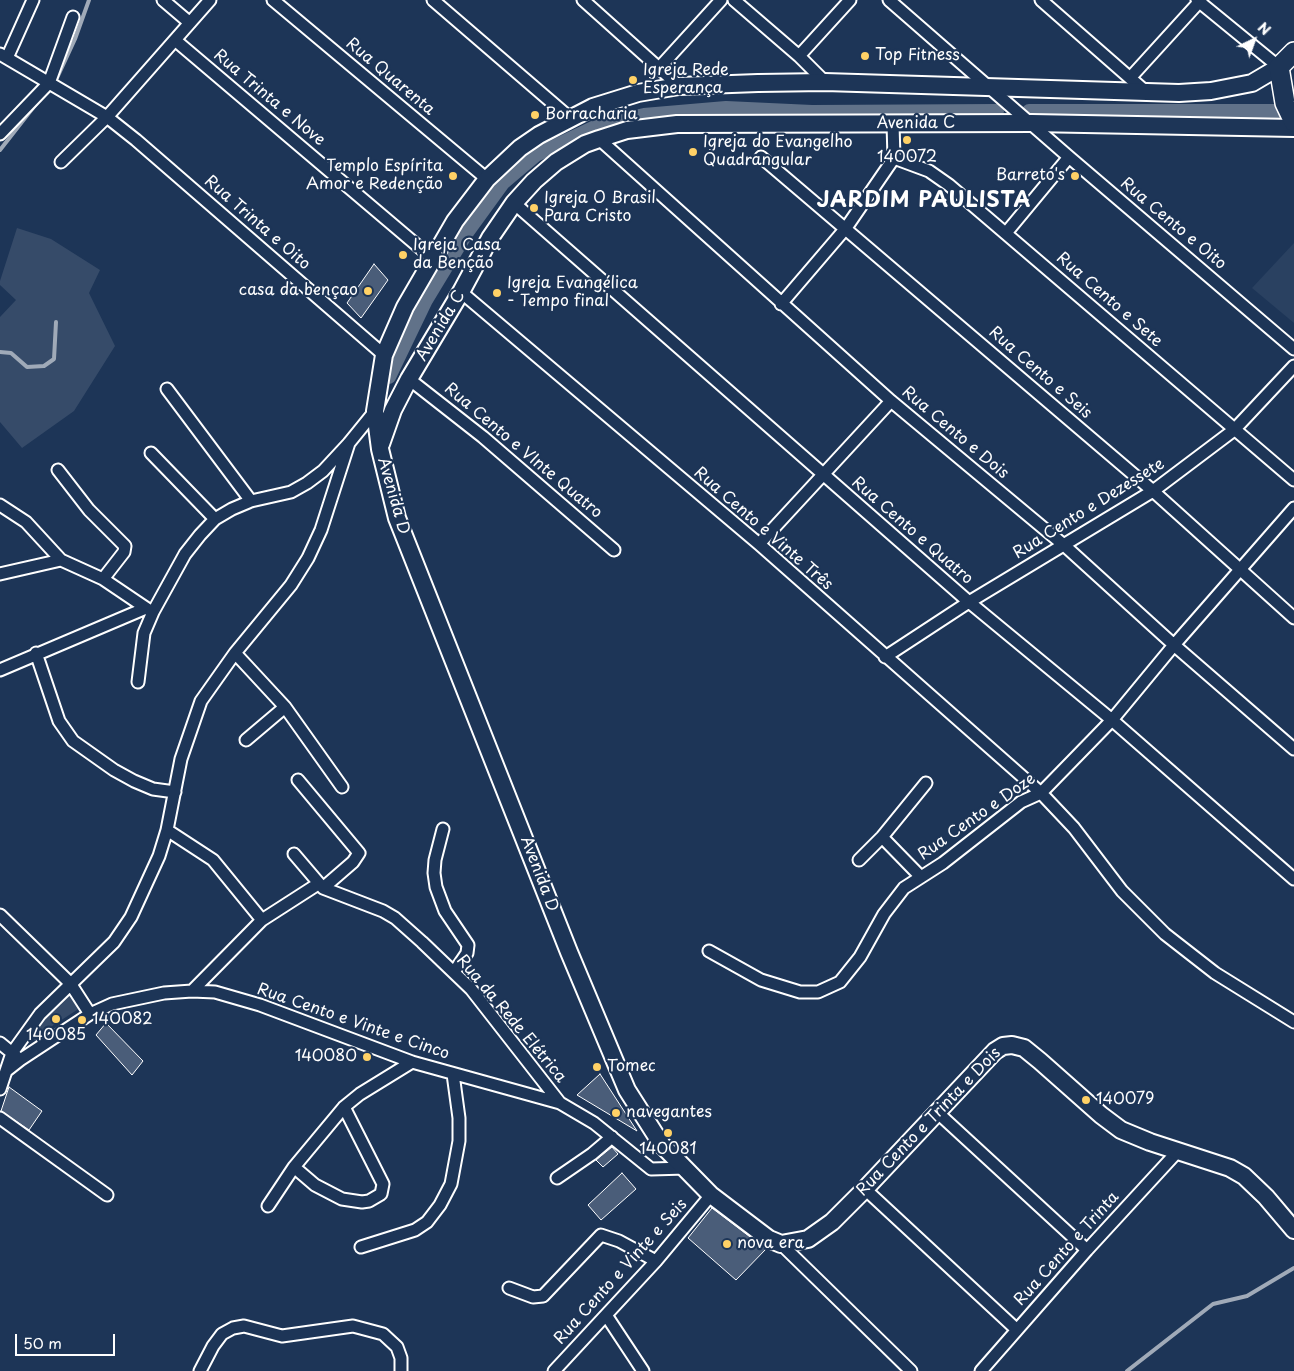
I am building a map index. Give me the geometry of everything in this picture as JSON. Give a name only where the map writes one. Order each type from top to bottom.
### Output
[{"type":"main road","points":[[1291,117],[1279,67],[1294,52]]},
{"type":"main road","name":"Avenida D","points":[[781,1244],[770,1239],[711,1195],[662,1145],[627,1090],[569,952],[397,518],[380,449],[375,410],[384,355],[405,307],[432,258],[455,221],[487,179],[520,148],[570,118],[593,107],[638,93],[679,86],[825,82],[993,89],[1179,93],[1252,83],[1279,67]]},
{"type":"main road","name":"Avenida C","points":[[380,449],[393,410],[409,379],[461,292],[490,238],[514,203],[534,181],[556,162],[585,144],[627,130],[677,124],[1032,123],[1291,117]]},
{"type":"main road","name":"Rua Cento e Trinta e Dois","points":[[781,1244],[808,1239],[832,1222],[938,1113],[995,1051],[1003,1046],[1012,1045],[1024,1048],[1040,1060],[1101,1115],[1121,1130],[1230,1168],[1244,1176],[1294,1230]]},
{"type":"street","points":[[4,56],[33,0]]},
{"type":"street","points":[[163,0],[190,23]]},
{"type":"street","points":[[61,162],[107,117],[210,0]]},
{"type":"street","name":"Rua Quarenta","points":[[273,0],[487,179]]},
{"type":"street","points":[[433,0],[570,118]]},
{"type":"street","points":[[583,0],[679,86]]},
{"type":"street","points":[[660,67],[721,0]]},
{"type":"street","points":[[734,0],[799,56],[825,82]]},
{"type":"street","points":[[799,56],[850,0]]},
{"type":"street","name":"Rua Cento e Oito","points":[[889,0],[1032,123],[1068,157],[1294,349]]},
{"type":"street","points":[[1041,0],[1146,92]]},
{"type":"street","points":[[1130,78],[1199,1],[1279,67]]},
{"type":"street","points":[[0,134],[49,83],[73,17]]},
{"type":"street","name":"Rua Trinta e Nove","points":[[175,40],[432,258]]},
{"type":"street","name":"Rua Trinta e Oito","points":[[4,56],[107,117],[384,355]]},
{"type":"street","points":[[781,304],[846,228],[894,158],[893,124]]},
{"type":"street","name":"Rua Cento e Dois","points":[[599,139],[891,401],[1065,546],[1174,645],[1294,749]]},
{"type":"street","name":"Rua Cento e Seis","points":[[761,157],[1153,491],[1294,618]]},
{"type":"street","points":[[1006,232],[1068,157]]},
{"type":"street","name":"Rua Cento e Sete","points":[[894,158],[929,171],[1006,232],[1294,480]]},
{"type":"street","name":"Rua Cento e Quatro","points":[[514,203],[969,602],[1112,720],[1294,879]]},
{"type":"street","name":"Rua Cento e Vinte Três","points":[[461,292],[759,544],[1041,793],[1074,828],[1122,891],[1165,934],[1215,972],[1294,1022]]},
{"type":"street","name":"Rua Cento e Dezessete","points":[[885,657],[969,602],[1065,546],[1153,491],[1234,430],[1294,366]]},
{"type":"street","name":"Rua Cento e VInte Quatro","points":[[409,379],[483,437],[614,550]]},
{"type":"street","points":[[167,390],[251,501]]},
{"type":"street","points":[[759,544],[891,401]]},
{"type":"street","points":[[138,682],[144,633],[150,610],[185,554],[215,519],[251,501],[291,492],[307,483],[323,471],[349,443],[375,410]]},
{"type":"street","points":[[0,1043],[16,1057],[40,1014],[114,942],[131,917],[159,856],[167,830],[181,759],[201,700],[234,653],[291,585],[308,558],[321,530],[349,443]]},
{"type":"street","points":[[151,453],[215,519]]},
{"type":"street","points":[[58,470],[89,510],[125,546],[124,552],[103,579]]},
{"type":"street","points":[[0,505],[26,522],[61,560],[103,579],[150,610]]},
{"type":"street","name":"Rua Cento e Doze","points":[[710,951],[740,970],[784,988],[800,992],[818,992],[840,982],[860,957],[884,914],[904,888],[943,863],[1020,802],[1041,793],[1112,720],[1174,645],[1294,508]]},
{"type":"street","points":[[0,574],[61,560]]},
{"type":"street","points":[[0,670],[36,653],[150,610]]},
{"type":"street","points":[[36,653],[59,721],[73,741],[114,770],[134,781],[153,789],[175,792]]},
{"type":"street","points":[[234,653],[285,707],[342,787]]},
{"type":"street","points":[[246,740],[285,707]]},
{"type":"street","points":[[192,991],[262,920],[320,886],[353,862],[359,853],[298,780]]},
{"type":"street","points":[[859,860],[882,837],[926,783]]},
{"type":"street","points":[[443,829],[435,860],[436,887],[445,911],[468,945],[467,953],[454,972]]},
{"type":"street","points":[[167,830],[213,860],[262,920]]},
{"type":"street","points":[[882,837],[920,876]]},
{"type":"street","points":[[294,854],[320,886]]},
{"type":"street","name":"Rua da Rede Elétrica","points":[[320,886],[368,903],[395,918],[471,990],[560,1103]]},
{"type":"street","points":[[0,915],[70,983],[90,1014]]},
{"type":"street","name":"Rua Cento e Vinte e Cinco","points":[[0,1090],[6,1072],[16,1057],[90,1014],[112,1004],[137,998],[192,991],[215,992],[260,1005],[412,1062],[560,1103],[594,1123],[651,1169],[686,1168]]},
{"type":"street","points":[[268,1206],[294,1167],[344,1107],[360,1094],[412,1062]]},
{"type":"street","points":[[361,1248],[415,1230],[427,1222],[440,1205],[450,1184],[459,1141],[459,1118],[453,1074]]},
{"type":"street","points":[[294,1167],[315,1186],[342,1199],[362,1202],[369,1201],[381,1194],[383,1184],[344,1107]]},
{"type":"street","points":[[938,1113],[1087,1250]]},
{"type":"street","points":[[0,1118],[108,1195]]},
{"type":"street","points":[[557,1178],[592,1154],[612,1137]]},
{"type":"street","name":"Rua Cento e Trinta","points":[[981,1371],[1016,1329],[1179,1150]]},
{"type":"street","points":[[865,1189],[1016,1329]]},
{"type":"street","name":"Rua Cento e Vinte e Seis","points":[[554,1371],[656,1261],[711,1195]]},
{"type":"street","points":[[509,1288],[533,1297],[543,1296],[601,1234],[619,1241],[656,1261]]},
{"type":"street","points":[[781,1244],[911,1371]]},
{"type":"street","points":[[606,1315],[643,1371]]},
{"type":"street","points":[[200,1371],[212,1346],[222,1334],[233,1328],[244,1326],[282,1336],[353,1326],[383,1334],[396,1346],[401,1358],[401,1371]]},
{"type":"shaded area","points":[[17,228],[51,239],[100,270],[89,293],[115,346],[74,411],[22,448],[0,422],[0,317],[16,300],[0,285],[0,281]]},
{"type":"shaded area","points":[[1294,243],[1294,323],[1252,288]]},
{"type":"shaded area","points":[[69,991],[80,1008],[49,1028],[36,1041],[30,1036]]},
{"type":"building","name":"casa da bençao","points":[[374,264],[388,280],[361,318],[347,303]]},
{"type":"building","points":[[106,1023],[143,1061],[132,1075],[96,1035]]},
{"type":"building","name":"navegantes","points":[[600,1074],[637,1131],[577,1095]]},
{"type":"building","points":[[9,1087],[42,1111],[29,1130],[1,1111]]},
{"type":"building","points":[[612,1147],[618,1154],[603,1167],[596,1160]]},
{"type":"building","points":[[622,1173],[636,1189],[601,1220],[588,1205]]},
{"type":"building","name":"nova era","points":[[712,1208],[766,1249],[736,1280],[688,1238]]},
{"type":"waterway","points":[[57,78],[75,39],[89,0]]},
{"type":"waterway","points":[[0,150],[36,104]]},
{"type":"waterway","points":[[389,377],[426,300],[466,234],[503,183],[536,155],[599,125],[644,115],[726,108],[812,112],[997,111]]},
{"type":"waterway","points":[[1029,111],[1294,111]]},
{"type":"waterway","points":[[0,352],[11,353],[27,367],[44,366],[54,359],[56,322]]},
{"type":"waterway","points":[[1127,1371],[1213,1304],[1247,1296],[1294,1268]]},
{"type":"place","name":"Top Fitness","points":[[865,56]]},
{"type":"place","name":"Igreja Rede Esperança","points":[[633,80]]},
{"type":"place","name":"Borracharia","points":[[535,115]]},
{"type":"place","name":"140072","points":[[907,140]]},
{"type":"place","name":"Igreja do Evangelho Quadrangular","points":[[693,152]]},
{"type":"place","name":"Templo Espírita Amor e Redenção","points":[[453,176]]},
{"type":"place","name":"Barreto's","points":[[1075,176]]},
{"type":"place","name":"Igreja O Brasil Para Cristo","points":[[534,208]]},
{"type":"place","name":"Igreja Casa da Benção","points":[[403,255]]},
{"type":"place","name":"casa da bençao","points":[[368,291]]},
{"type":"place","name":"Igreja Evangélica - Tempo final","points":[[497,293]]},
{"type":"place","name":"140085","points":[[56,1019]]},
{"type":"place","name":"140082","points":[[82,1020]]},
{"type":"place","name":"140080","points":[[367,1057]]},
{"type":"place","name":"Tomec","points":[[597,1067]]},
{"type":"place","name":"140079","points":[[1086,1100]]},
{"type":"place","name":"navegantes","points":[[616,1113]]},
{"type":"place","name":"140081","points":[[668,1133]]},
{"type":"place","name":"nova era","points":[[727,1244]]},
{"type":"district","name":"JARDIM PAULISTA","points":[[924,201]]}]
